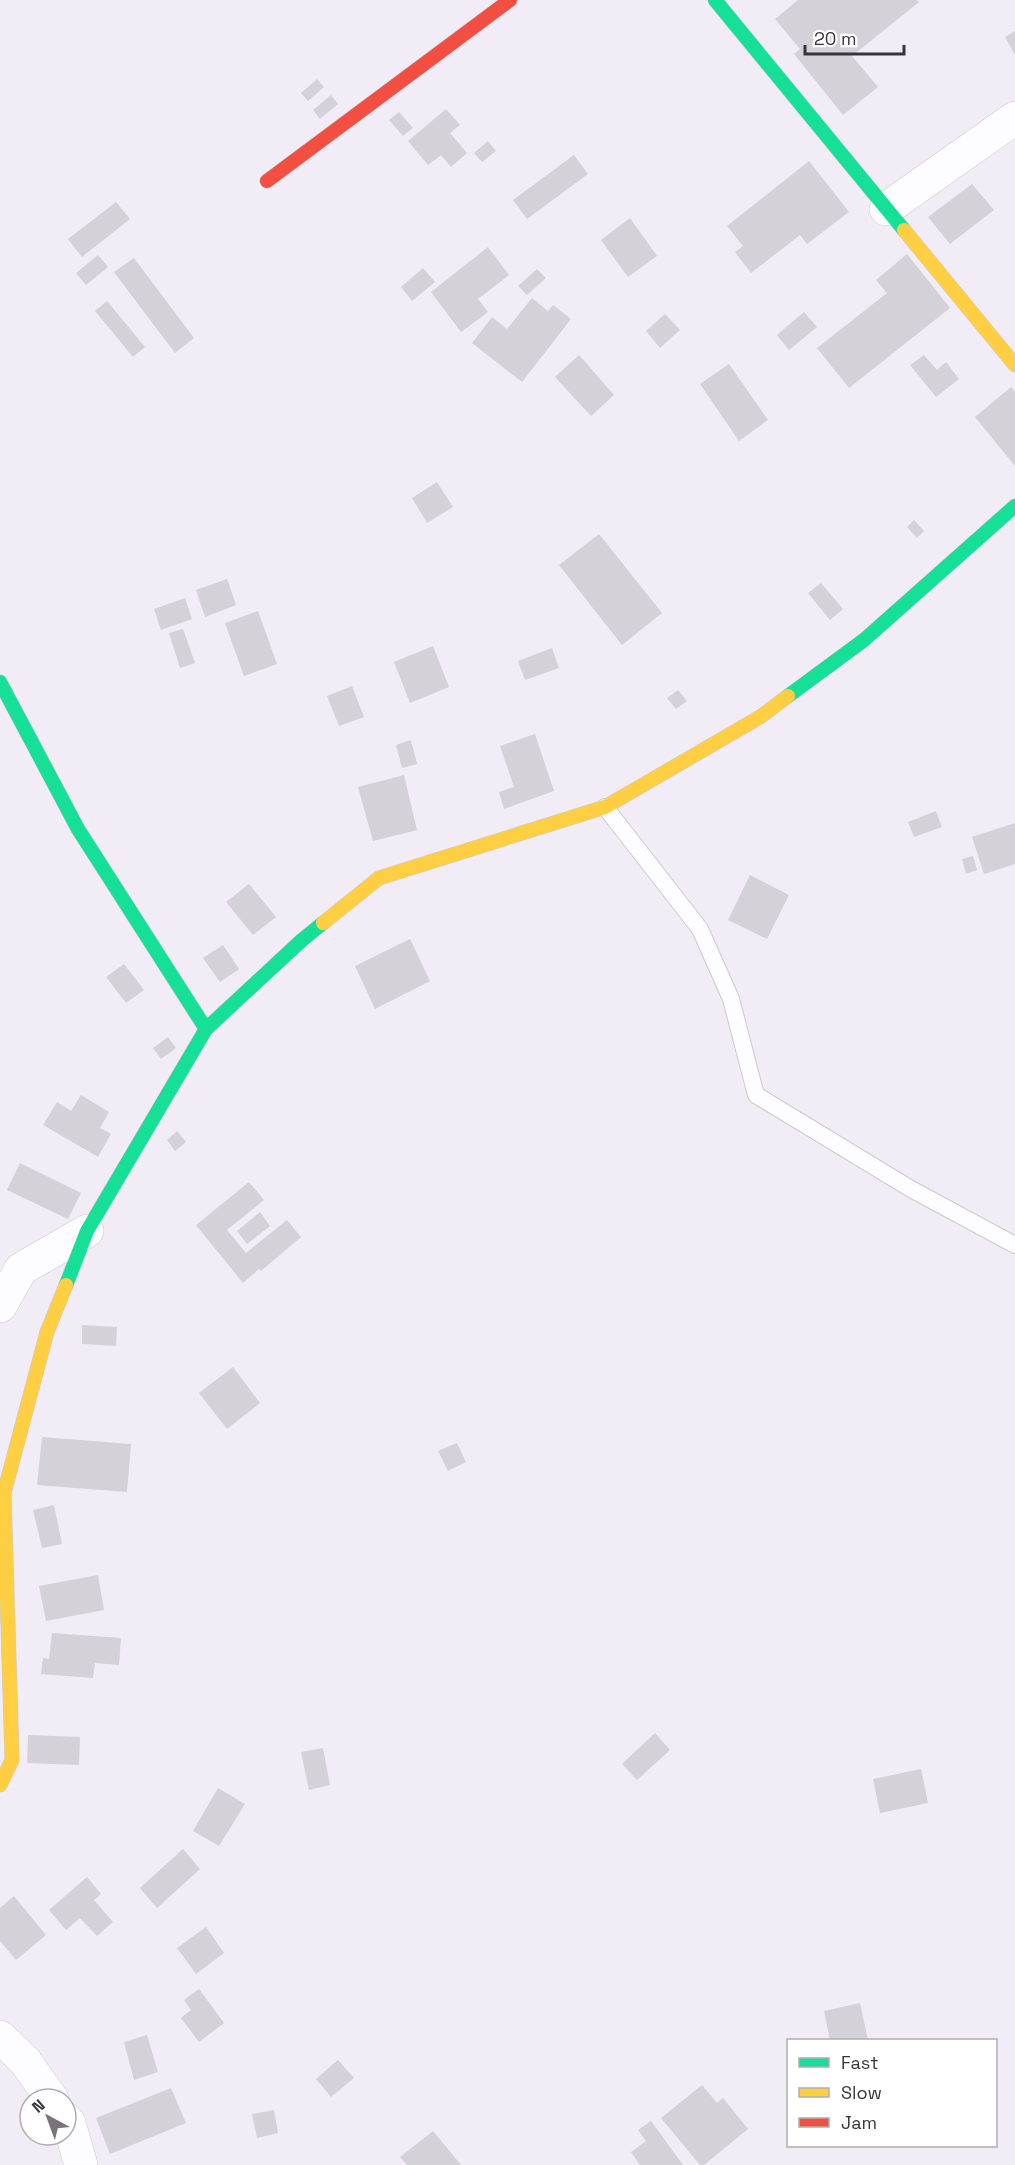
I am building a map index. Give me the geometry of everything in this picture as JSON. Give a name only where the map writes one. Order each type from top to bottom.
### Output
[{"type":"street","points":[[267,181],[510,0]]},
{"type":"street","points":[[715,0],[1015,365]]},
{"type":"street","points":[[886,209],[1015,118]]},
{"type":"street","points":[[0,1785],[12,1760],[4,1493],[47,1332],[87,1231],[206,1029],[302,940],[379,878],[605,807],[760,717],[864,640],[1015,506]]},
{"type":"street","points":[[0,682],[78,829],[206,1029]]},
{"type":"street","points":[[0,1306],[21,1269],[87,1231]]},
{"type":"street","points":[[0,2037],[25,2061],[43,2087]]},
{"type":"street","points":[[76,2147],[81,2165]]},
{"type":"lane","points":[[605,807],[700,929],[731,999],[756,1095],[911,1189],[1015,1245]]},
{"type":"building","points":[[798,0],[917,0],[919,2],[852,56],[878,87],[843,115],[794,54],[800,49],[775,19]]},
{"type":"building","points":[[1015,31],[1015,55],[1005,37]]},
{"type":"building","points":[[317,79],[324,87],[308,101],[301,93]]},
{"type":"building","points":[[331,95],[338,104],[320,119],[313,110]]},
{"type":"building","points":[[446,109],[460,125],[450,133],[467,153],[451,167],[441,155],[428,165],[408,141]]},
{"type":"building","points":[[399,112],[413,128],[403,136],[389,120]]},
{"type":"building","points":[[488,141],[496,151],[482,162],[474,153]]},
{"type":"building","points":[[574,155],[588,174],[527,219],[513,200]]},
{"type":"building","points":[[809,161],[849,212],[807,244],[800,235],[751,273],[735,252],[743,246],[727,226]]},
{"type":"building","points":[[972,184],[994,210],[950,244],[928,217]]},
{"type":"building","points":[[116,202],[130,219],[82,257],[68,239]]},
{"type":"building","points":[[630,218],[657,256],[628,277],[601,240]]},
{"type":"building","points":[[488,247],[509,275],[478,299],[488,312],[461,332],[431,292]]},
{"type":"building","points":[[907,254],[950,308],[849,388],[817,348],[887,293],[876,280]]},
{"type":"building","points":[[98,255],[108,267],[86,285],[76,273]]},
{"type":"building","points":[[134,258],[194,338],[175,353],[114,272]]},
{"type":"building","points":[[423,268],[435,282],[412,301],[401,287]]},
{"type":"building","points":[[537,269],[546,278],[527,295],[518,286]]},
{"type":"building","points":[[532,298],[548,311],[553,305],[571,319],[522,382],[472,343],[492,317],[507,329]]},
{"type":"building","points":[[107,301],[145,347],[133,357],[95,311]]},
{"type":"building","points":[[804,312],[817,327],[789,350],[777,335]]},
{"type":"building","points":[[665,314],[680,330],[660,348],[646,331]]},
{"type":"building","points":[[579,355],[614,395],[591,416],[555,377]]},
{"type":"building","points":[[924,355],[937,370],[946,362],[959,379],[936,397],[910,365]]},
{"type":"building","points":[[729,364],[768,420],[739,441],[700,384]]},
{"type":"building","points":[[1011,387],[1015,392],[1015,466],[975,417]]},
{"type":"building","points":[[437,482],[453,507],[427,523],[412,498]]},
{"type":"building","points":[[914,520],[924,531],[917,538],[907,527]]},
{"type":"building","points":[[599,534],[662,613],[622,645],[559,565]]},
{"type":"building","points":[[227,579],[236,605],[205,617],[196,590]]},
{"type":"building","points":[[821,583],[843,609],[830,620],[808,593]]},
{"type":"building","points":[[185,598],[192,619],[161,630],[154,609]]},
{"type":"building","points":[[258,611],[277,664],[244,676],[225,623]]},
{"type":"building","points":[[183,629],[195,663],[180,668],[169,633]]},
{"type":"building","points":[[433,646],[449,687],[410,703],[394,662]]},
{"type":"building","points":[[552,648],[559,668],[525,680],[518,661]]},
{"type":"building","points":[[352,686],[364,717],[339,726],[327,696]]},
{"type":"building","points":[[678,690],[687,701],[676,709],[667,698]]},
{"type":"building","points":[[535,734],[554,791],[504,809],[499,792],[514,787],[500,746]]},
{"type":"building","points":[[411,740],[417,764],[402,768],[396,745]]},
{"type":"building","points":[[404,775],[417,830],[373,841],[358,787]]},
{"type":"building","points":[[936,811],[942,827],[914,837],[908,822]]},
{"type":"building","points":[[1015,823],[1015,864],[984,874],[972,837]]},
{"type":"building","points":[[973,856],[977,870],[966,874],[962,859]]},
{"type":"building","points":[[750,875],[789,895],[767,939],[728,920]]},
{"type":"building","points":[[249,884],[276,917],[253,935],[226,902]]},
{"type":"building","points":[[410,939],[430,981],[375,1009],[355,966]]},
{"type":"building","points":[[223,945],[239,969],[220,982],[203,958]]},
{"type":"building","points":[[124,964],[144,990],[126,1003],[106,977]]},
{"type":"building","points":[[168,1037],[176,1048],[161,1059],[153,1048]]},
{"type":"building","points":[[81,1095],[109,1112],[100,1128],[111,1134],[98,1157],[43,1125],[57,1102],[71,1111]]},
{"type":"building","points":[[177,1131],[186,1142],[175,1151],[167,1140]]},
{"type":"building","points":[[20,1163],[81,1193],[68,1219],[7,1190]]},
{"type":"building","points":[[249,1182],[264,1200],[227,1230],[246,1253],[287,1220],[301,1237],[243,1283],[196,1225]]},
{"type":"building","points":[[260,1212],[270,1226],[247,1244],[237,1231]]},
{"type":"building","points":[[82,1325],[117,1327],[116,1346],[82,1344]]},
{"type":"building","points":[[233,1367],[260,1403],[227,1429],[199,1393]]},
{"type":"building","points":[[42,1437],[131,1444],[127,1492],[37,1485]]},
{"type":"building","points":[[457,1443],[466,1462],[448,1471],[438,1451]]},
{"type":"building","points":[[54,1505],[62,1544],[42,1548],[33,1510]]},
{"type":"building","points":[[98,1575],[104,1610],[46,1621],[39,1586]]},
{"type":"building","points":[[52,1633],[121,1638],[119,1665],[95,1663],[93,1678],[41,1674],[43,1658],[49,1659]]},
{"type":"building","points":[[655,1733],[670,1750],[637,1780],[622,1764]]},
{"type":"building","points":[[28,1735],[80,1737],[79,1765],[27,1763]]},
{"type":"building","points":[[323,1748],[330,1785],[309,1790],[301,1752]]},
{"type":"building","points":[[921,1769],[928,1803],[880,1813],[873,1779]]},
{"type":"building","points":[[218,1788],[245,1804],[219,1846],[193,1831]]},
{"type":"building","points":[[183,1849],[200,1869],[157,1908],[140,1888]]},
{"type":"building","points":[[87,1877],[101,1894],[94,1900],[113,1922],[97,1936],[80,1918],[66,1930],[49,1910]]},
{"type":"building","points":[[14,1896],[46,1935],[16,1960],[0,1941],[0,1908]]},
{"type":"building","points":[[206,1927],[224,1953],[196,1974],[177,1948]]},
{"type":"building","points":[[199,1989],[224,2023],[199,2042],[181,2018],[191,2010],[184,2000]]},
{"type":"building","points":[[860,2003],[868,2039],[830,2039],[824,2011]]},
{"type":"building","points":[[147,2035],[158,2072],[134,2080],[124,2042]]},
{"type":"building","points":[[338,2060],[354,2078],[331,2097],[316,2079]]},
{"type":"building","points":[[702,2085],[717,2103],[723,2098],[748,2129],[704,2165],[700,2165],[661,2118]]},
{"type":"building","points":[[171,2088],[186,2123],[110,2154],[96,2118]]},
{"type":"building","points":[[274,2110],[278,2133],[257,2138],[252,2114]]},
{"type":"building","points":[[651,2121],[683,2165],[640,2165],[631,2152],[646,2141],[638,2130]]},
{"type":"building","points":[[433,2131],[461,2165],[407,2165],[400,2157]]},
{"type":"traffic: fast","points":[[715,0],[904,230]]},
{"type":"traffic: fast","points":[[788,696],[864,640],[1015,506]]},
{"type":"traffic: fast","points":[[0,682],[78,829],[206,1029]]},
{"type":"traffic: fast","points":[[66,1285],[87,1231],[206,1029],[323,923]]},
{"type":"traffic: slow","points":[[904,230],[1015,365]]},
{"type":"traffic: slow","points":[[323,923],[379,878],[605,807],[760,717],[788,696]]},
{"type":"traffic: slow","points":[[0,1785],[12,1760],[4,1493],[47,1332],[66,1285]]},
{"type":"traffic: jam","points":[[267,181],[510,0]]}]
